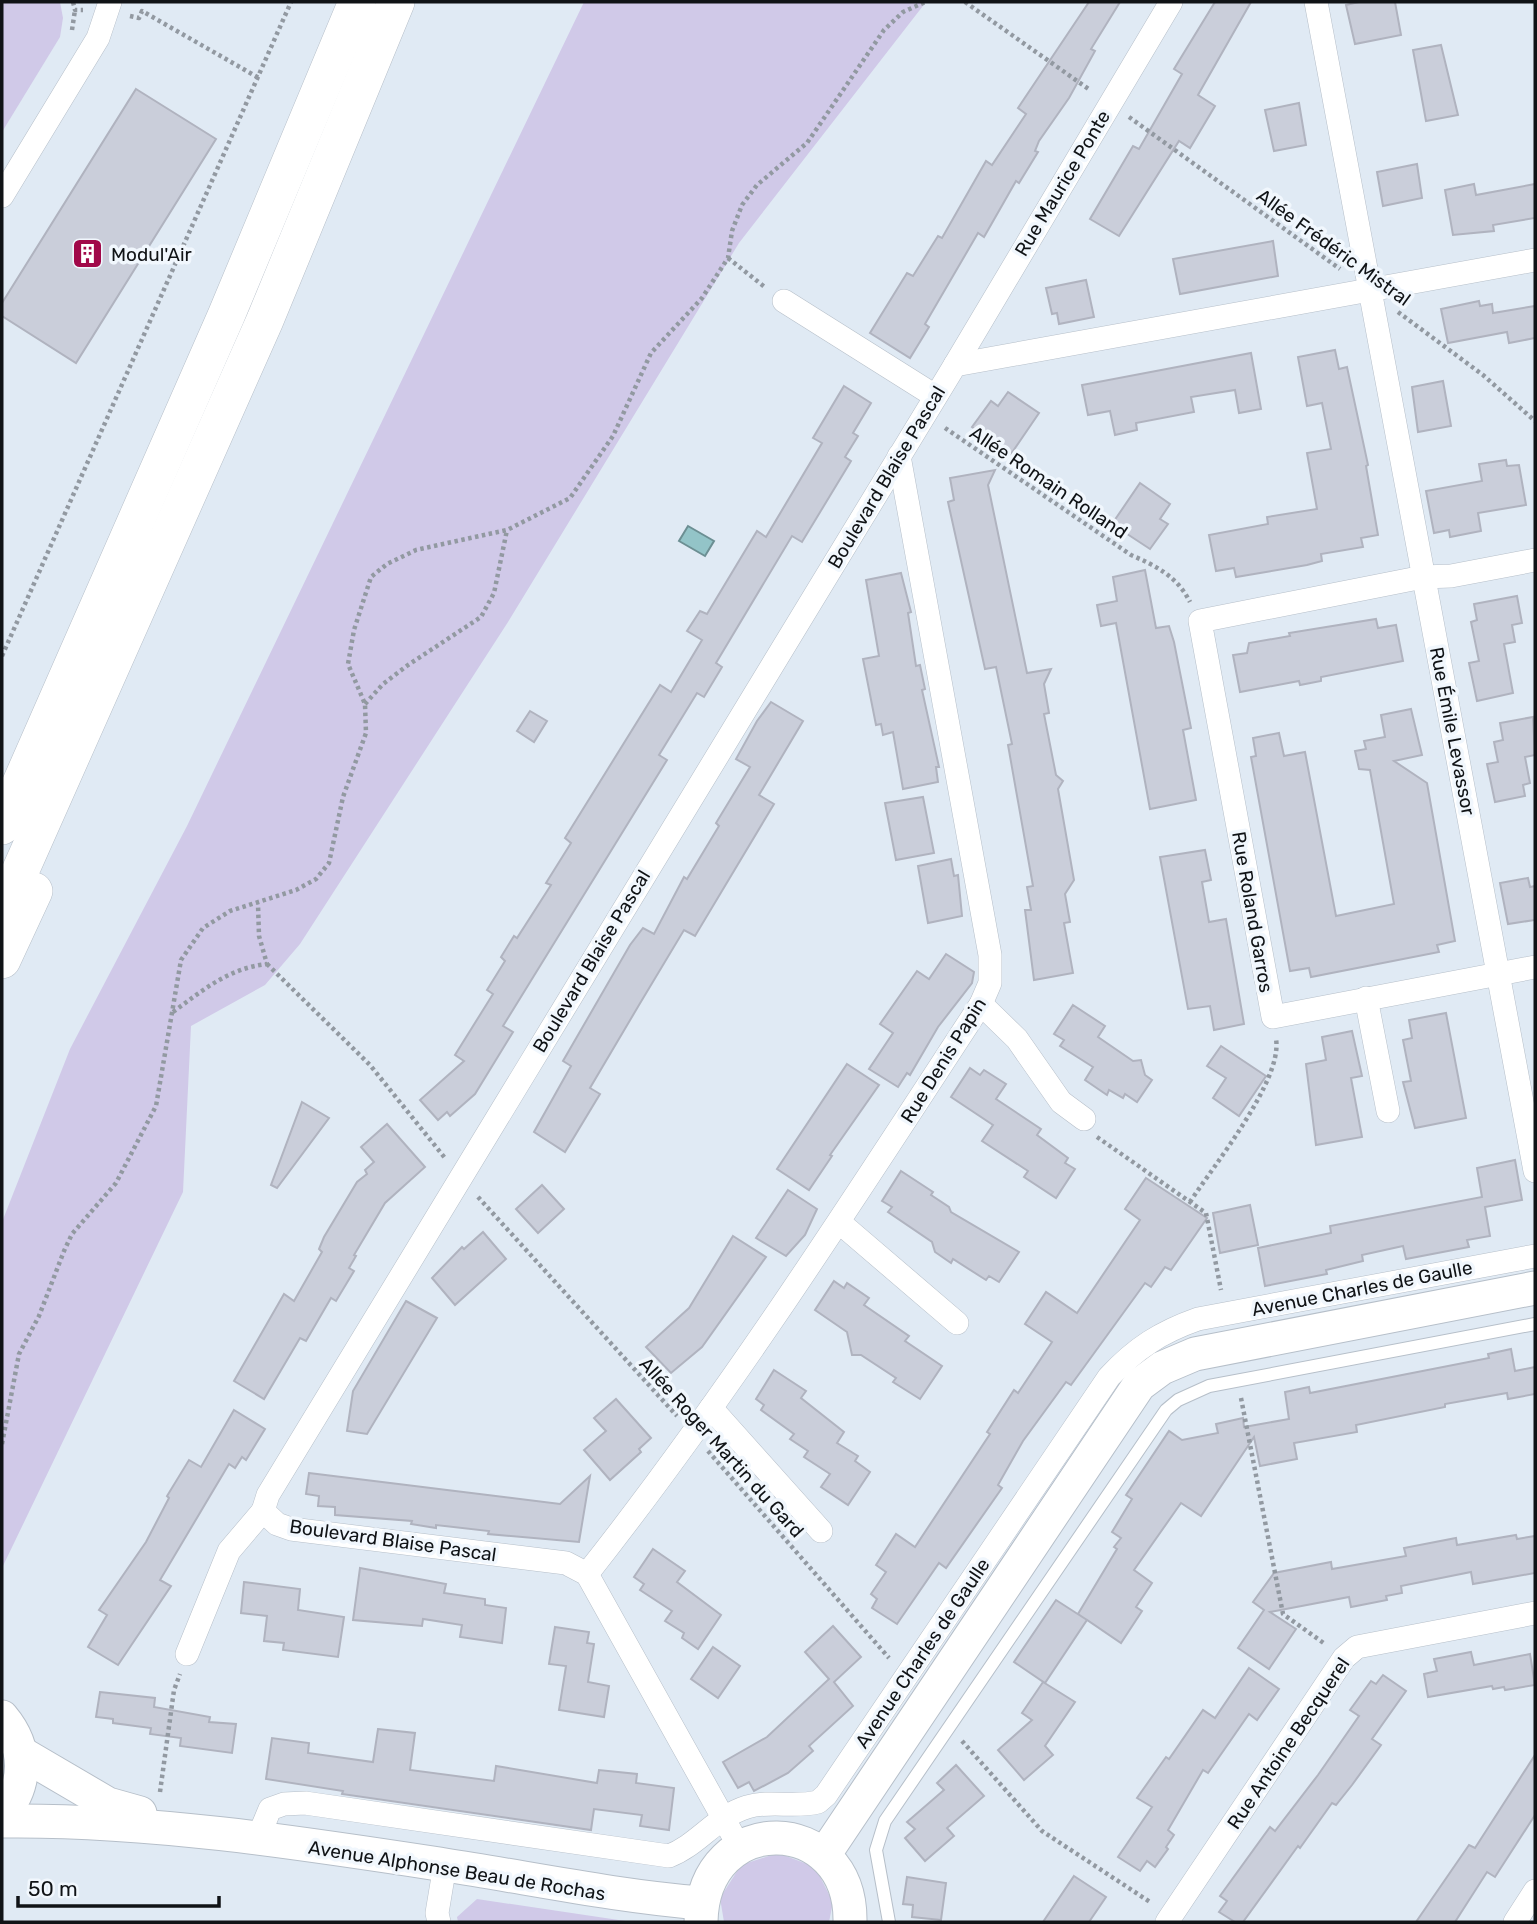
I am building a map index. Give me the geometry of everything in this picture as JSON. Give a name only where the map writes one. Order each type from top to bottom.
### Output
[{"type":"main road","points":[[2,826],[226,316],[357,2]]},
{"type":"main road","points":[[2,960],[98,753],[265,320],[396,2]]},
{"type":"main road","points":[[2,912],[265,320]]},
{"type":"main road","name":"Avenue Charles de Gaulle","points":[[824,1855],[1139,1385],[1162,1368],[1195,1354],[1535,1288]]},
{"type":"main road","points":[[2,1717],[13,1731],[21,1752],[22,1778],[13,1801],[2,1818]]},
{"type":"main road","name":"Avenue Alphonse Beau de Rochas","points":[[21,1752],[108,1804],[212,1834]]},
{"type":"main road","name":"Avenue Alphonse Beau de Rochas","points":[[2,1818],[72,1820],[212,1834],[444,1865],[634,1897],[701,1912]]},
{"type":"main road","points":[[701,1912],[710,1875],[720,1862],[740,1847],[756,1840],[789,1839],[824,1855],[845,1884],[850,1903],[850,1922]]},
{"type":"street","name":"Rue Maurice Ponte","points":[[955,365],[1171,2]]},
{"type":"street","points":[[1317,2],[1370,290]]},
{"type":"street","points":[[2,196],[98,38],[109,7]]},
{"type":"street","name":"Boulevard Blaise Pascal","points":[[587,1574],[566,1563],[291,1529],[277,1524],[263,1511],[268,1494],[459,1175],[955,365],[1535,260]]},
{"type":"street","name":"Rue Émile Levassor","points":[[1370,290],[1535,1171]]},
{"type":"street","points":[[784,301],[930,405]]},
{"type":"street","name":"Rue Denis Papin","points":[[587,1574],[660,1482],[839,1222],[981,1004],[990,983],[990,955],[899,457]]},
{"type":"street","points":[[1200,621],[1423,577],[1451,576],[1535,560]]},
{"type":"street","name":"Rue Roland Garros","points":[[1200,621],[1273,1017],[1535,967]]},
{"type":"street","points":[[1366,998],[1388,1111]]},
{"type":"street","points":[[981,1004],[1017,1039],[1061,1102],[1084,1119]]},
{"type":"street","points":[[839,1222],[957,1323]]},
{"type":"street","name":"Avenue Charles de Gaulle","points":[[257,1840],[270,1809],[284,1804],[305,1803],[669,1856],[686,1850],[723,1817],[749,1807],[818,1802],[826,1795],[1109,1377],[1130,1354],[1153,1337],[1198,1319],[1535,1256]]},
{"type":"street","points":[[711,1408],[821,1531]]},
{"type":"street","points":[[187,1654],[229,1551],[263,1511]]},
{"type":"street","points":[[587,1574],[740,1847]]},
{"type":"street","name":"Rue Antoine Becquerel","points":[[1169,1919],[1344,1658],[1357,1647],[1535,1613]]},
{"type":"street","points":[[439,1922],[437,1913],[444,1865]]},
{"type":"street","points":[[1515,1922],[1535,1891]]},
{"type":"lane","points":[[890,1922],[876,1850],[885,1821],[1155,1421],[1178,1401],[1209,1387],[1535,1324]]},
{"type":"path","points":[[2,656],[291,2]]},
{"type":"path","points":[[2,1444],[19,1354],[39,1315],[64,1251],[72,1234],[117,1183],[156,1106],[181,960],[203,928],[230,911],[296,890],[316,879],[329,863],[343,797],[366,733],[365,704],[348,664],[354,630],[371,577],[387,564],[416,550],[507,530],[570,498],[613,436],[651,353],[702,298],[728,258],[732,231],[742,205],[757,185],[807,143],[884,30],[903,12],[925,2]]},
{"type":"path","name":"Allée Frédéric Mistral","points":[[965,2],[1370,290],[1483,375],[1535,421]]},
{"type":"path","points":[[109,7],[139,18],[142,11],[259,78]]},
{"type":"path","points":[[728,258],[784,301]]},
{"type":"path","name":"Allée Romain Rolland","points":[[930,405],[1130,555],[1161,568],[1184,590],[1200,621]]},
{"type":"path","points":[[365,704],[383,684],[408,665],[461,633],[481,617],[494,593],[507,530]]},
{"type":"path","points":[[173,1012],[225,974],[247,966],[267,964],[259,936],[258,904]]},
{"type":"path","name":"Allée Roger Martin du Gard","points":[[267,964],[369,1065],[459,1175],[693,1433],[906,1677]]},
{"type":"path","points":[[1190,1202],[1270,1080],[1278,1051],[1273,1017]]},
{"type":"path","points":[[154,1817],[174,1690],[187,1654]]},
{"type":"path","points":[[948,1725],[1042,1831],[1169,1919]]},
{"type":"shaded area","points":[[2,2],[60,2],[63,18],[60,37],[2,132]]},
{"type":"shaded area","points":[[584,2],[926,2],[739,243],[508,622],[300,944],[265,985],[191,1026],[183,1192],[2,1568],[2,1222],[70,1049],[187,826]]},
{"type":"shaded area","points":[[778,1853],[815,1867],[833,1902],[829,1922],[724,1922],[720,1898],[741,1865]]},
{"type":"shaded area","points":[[477,1899],[632,1922],[458,1922],[457,1917]]},
{"type":"water","points":[[688,526],[714,541],[705,556],[679,541]]},
{"type":"building","points":[[1089,2],[1120,2],[1091,49],[1095,51],[1069,98],[1039,141],[1035,151],[1038,152],[1019,183],[1016,181],[984,237],[978,233],[925,324],[929,327],[910,358],[870,333],[907,273],[913,276],[938,236],[942,238],[986,161],[992,165],[1026,114],[1018,108]]},
{"type":"building","points":[[1215,2],[1251,2],[1198,95],[1215,106],[1190,148],[1179,141],[1119,236],[1090,219],[1133,146],[1139,149],[1182,74],[1174,69]]},
{"type":"building","points":[[1359,2],[1395,2],[1401,35],[1355,44],[1346,5]]},
{"type":"building","points":[[1441,45],[1458,115],[1426,121],[1413,50]]},
{"type":"building","name":"Modul'Air","points":[[136,89],[216,139],[76,363],[2,316],[2,303]]},
{"type":"building","points":[[1299,103],[1306,145],[1274,151],[1265,110]]},
{"type":"building","points":[[1417,164],[1422,198],[1383,206],[1377,172]]},
{"type":"building","points":[[1474,184],[1476,195],[1535,184],[1535,218],[1493,225],[1494,231],[1453,235],[1445,190]]},
{"type":"building","points":[[1273,241],[1278,276],[1180,294],[1173,259]]},
{"type":"building","points":[[1086,280],[1094,317],[1059,324],[1057,313],[1052,314],[1046,288]]},
{"type":"building","points":[[1479,301],[1480,306],[1492,304],[1493,313],[1535,306],[1535,338],[1509,343],[1507,332],[1448,343],[1441,309]]},
{"type":"building","points":[[1335,350],[1339,369],[1347,367],[1368,465],[1366,466],[1378,535],[1361,538],[1363,547],[1321,554],[1322,561],[1307,565],[1236,577],[1234,568],[1216,571],[1209,535],[1268,524],[1267,517],[1317,509],[1307,453],[1331,449],[1322,403],[1307,406],[1298,357]]},
{"type":"building","points":[[1251,353],[1261,409],[1239,413],[1235,390],[1191,397],[1194,412],[1136,423],[1137,430],[1115,435],[1110,411],[1088,415],[1082,385]]},
{"type":"building","points":[[1443,381],[1451,426],[1418,432],[1412,387]]},
{"type":"building","points":[[844,386],[871,403],[853,433],[858,436],[845,457],[851,461],[802,542],[792,536],[716,663],[722,667],[704,697],[697,693],[659,755],[667,760],[503,1026],[513,1032],[475,1094],[450,1116],[447,1112],[438,1120],[420,1100],[464,1061],[455,1055],[493,994],[487,990],[505,961],[501,957],[514,936],[517,938],[551,885],[546,883],[571,843],[565,838],[660,685],[671,692],[702,640],[687,631],[700,611],[707,614],[757,531],[766,537],[822,443],[813,438]]},
{"type":"building","points":[[1008,392],[1039,413],[1011,454],[972,427],[991,401],[998,406]]},
{"type":"building","points":[[1506,460],[1507,466],[1519,465],[1526,505],[1478,513],[1481,531],[1450,537],[1449,530],[1434,533],[1426,491],[1482,481],[1479,464]]},
{"type":"building","points":[[995,470],[988,485],[1027,673],[1051,669],[1044,684],[1049,713],[1044,714],[1056,775],[1063,781],[1058,789],[1074,880],[1065,894],[1070,922],[1064,923],[1073,973],[1034,980],[1025,910],[1031,910],[1027,887],[1033,886],[1008,745],[1012,744],[996,667],[985,669],[948,502],[954,500],[950,478]]},
{"type":"building","points":[[1140,483],[1170,504],[1160,519],[1168,524],[1150,549],[1112,524]]},
{"type":"building","points":[[1145,570],[1156,628],[1169,626],[1174,642],[1191,728],[1183,730],[1196,800],[1150,809],[1116,623],[1101,626],[1097,605],[1117,601],[1113,577]]},
{"type":"building","points":[[901,573],[911,612],[908,613],[916,666],[920,665],[925,689],[922,690],[939,767],[936,767],[938,782],[903,789],[893,732],[883,735],[881,724],[876,725],[863,659],[879,656],[866,580]]},
{"type":"building","points":[[1517,596],[1522,623],[1512,625],[1515,642],[1504,644],[1513,693],[1477,701],[1469,663],[1479,661],[1471,622],[1477,620],[1474,604]]},
{"type":"building","points":[[1376,619],[1378,628],[1396,625],[1403,661],[1321,677],[1321,681],[1300,685],[1299,681],[1240,692],[1233,655],[1247,653],[1249,643],[1290,636],[1289,633]]},
{"type":"building","points":[[771,702],[803,721],[759,795],[774,804],[695,936],[684,930],[590,1088],[600,1094],[565,1152],[534,1132],[571,1066],[563,1061],[630,945],[643,928],[654,934],[684,877],[687,879],[719,826],[716,823],[750,767],[736,759]]},
{"type":"building","points":[[1411,709],[1422,755],[1394,761],[1427,783],[1455,941],[1437,945],[1439,952],[1311,977],[1309,968],[1290,971],[1251,757],[1256,756],[1253,738],[1279,733],[1284,756],[1305,752],[1336,916],[1394,904],[1370,770],[1359,769],[1355,751],[1366,749],[1364,741],[1385,737],[1381,715]]},
{"type":"building","points":[[530,711],[547,721],[534,742],[517,731]]},
{"type":"building","points":[[1533,717],[1535,755],[1525,757],[1530,783],[1523,785],[1525,796],[1495,802],[1487,764],[1498,762],[1494,742],[1503,740],[1500,723]]},
{"type":"building","points":[[923,797],[934,853],[896,860],[885,803]]},
{"type":"building","points":[[1205,850],[1211,880],[1202,882],[1209,922],[1226,919],[1244,1024],[1214,1030],[1210,1006],[1188,1009],[1160,857]]},
{"type":"building","points":[[951,859],[954,876],[958,875],[962,916],[928,923],[918,866]]},
{"type":"building","points":[[1528,878],[1530,887],[1535,886],[1535,920],[1508,924],[1500,883]]},
{"type":"building","points":[[946,954],[974,972],[972,983],[938,1027],[910,1075],[907,1073],[898,1087],[869,1069],[893,1033],[880,1024],[917,971],[929,979]]},
{"type":"building","points":[[1073,1005],[1105,1026],[1098,1037],[1133,1061],[1141,1060],[1145,1075],[1152,1080],[1137,1102],[1125,1094],[1123,1098],[1109,1090],[1107,1095],[1085,1080],[1093,1067],[1060,1046],[1064,1040],[1054,1034]]},
{"type":"building","points":[[1446,1013],[1466,1118],[1415,1128],[1403,1082],[1411,1081],[1403,1040],[1412,1038],[1409,1020]]},
{"type":"building","points":[[1352,1031],[1362,1076],[1351,1078],[1362,1137],[1316,1145],[1306,1064],[1326,1060],[1322,1037]]},
{"type":"building","points":[[1221,1046],[1266,1076],[1239,1116],[1213,1098],[1226,1078],[1207,1066]]},
{"type":"building","points":[[847,1064],[879,1085],[809,1190],[777,1169]]},
{"type":"building","points":[[970,1068],[980,1075],[984,1070],[1006,1084],[996,1099],[1041,1129],[1037,1135],[1068,1158],[1065,1163],[1075,1169],[1056,1198],[1024,1177],[1028,1171],[982,1141],[993,1125],[951,1097]]},
{"type":"building","points":[[302,1102],[329,1118],[277,1188],[271,1185]]},
{"type":"building","points":[[387,1124],[425,1167],[385,1203],[354,1255],[356,1256],[349,1268],[354,1271],[336,1301],[331,1298],[306,1341],[300,1338],[264,1399],[234,1381],[284,1294],[294,1301],[322,1252],[319,1249],[324,1237],[357,1182],[367,1174],[365,1170],[374,1162],[361,1147]]},
{"type":"building","points":[[1515,1160],[1522,1200],[1485,1207],[1490,1236],[1467,1240],[1469,1247],[1406,1259],[1403,1246],[1362,1255],[1363,1261],[1326,1270],[1327,1274],[1265,1286],[1258,1248],[1331,1233],[1330,1226],[1482,1197],[1477,1168]]},
{"type":"building","points":[[901,1171],[933,1192],[931,1195],[949,1207],[951,1212],[1019,1252],[999,1282],[989,1276],[986,1280],[953,1259],[951,1263],[935,1252],[932,1242],[888,1212],[892,1207],[882,1201]]},
{"type":"building","points":[[1146,1178],[1207,1218],[1171,1270],[1165,1267],[1151,1287],[1145,1283],[1071,1385],[1066,1382],[1023,1441],[998,1485],[1002,1488],[946,1568],[939,1563],[897,1624],[872,1608],[877,1599],[871,1594],[886,1572],[876,1565],[896,1534],[915,1547],[990,1434],[987,1432],[1014,1390],[1018,1393],[1052,1342],[1025,1324],[1046,1292],[1077,1313],[1140,1220],[1125,1209]]},
{"type":"building","points":[[542,1185],[564,1209],[538,1233],[516,1209]]},
{"type":"building","points":[[788,1190],[817,1209],[805,1235],[786,1256],[756,1238]]},
{"type":"building","points":[[1250,1205],[1258,1245],[1220,1253],[1213,1213]]},
{"type":"building","points":[[483,1232],[506,1259],[455,1305],[432,1278],[462,1247],[464,1249]]},
{"type":"building","points":[[733,1236],[766,1257],[702,1347],[671,1373],[646,1347],[689,1308]]},
{"type":"building","points":[[834,1281],[844,1288],[847,1283],[869,1298],[864,1305],[909,1336],[905,1341],[942,1366],[920,1399],[893,1382],[896,1378],[861,1355],[852,1355],[847,1332],[815,1310]]},
{"type":"building","points":[[406,1301],[437,1318],[367,1434],[347,1431],[353,1391]]},
{"type":"building","points":[[1511,1349],[1515,1371],[1535,1367],[1535,1394],[1508,1399],[1507,1393],[1356,1425],[1357,1432],[1294,1443],[1297,1459],[1260,1466],[1254,1437],[1201,1516],[1181,1503],[1134,1570],[1152,1583],[1136,1607],[1142,1611],[1121,1643],[1078,1614],[1117,1549],[1114,1547],[1121,1538],[1112,1532],[1132,1499],[1126,1495],[1169,1431],[1182,1440],[1218,1433],[1216,1424],[1243,1418],[1244,1427],[1289,1419],[1285,1392],[1309,1387],[1310,1393],[1489,1358],[1488,1354]]},
{"type":"building","points":[[774,1370],[806,1391],[801,1398],[844,1432],[837,1443],[858,1456],[855,1461],[870,1472],[848,1505],[821,1487],[830,1474],[804,1457],[808,1451],[790,1439],[794,1434],[761,1410],[764,1405],[756,1399]]},
{"type":"building","points":[[616,1399],[651,1438],[639,1449],[641,1452],[610,1480],[584,1450],[606,1431],[594,1418]]},
{"type":"building","points":[[234,1410],[265,1429],[246,1460],[242,1457],[235,1468],[229,1464],[160,1580],[171,1586],[118,1665],[88,1647],[107,1615],[99,1610],[146,1542],[169,1498],[167,1496],[189,1460],[201,1467]]},
{"type":"building","points":[[309,1473],[560,1504],[590,1476],[579,1542],[488,1534],[489,1531],[436,1525],[436,1528],[411,1524],[412,1521],[335,1515],[335,1507],[318,1506],[319,1496],[306,1494]]},
{"type":"building","points":[[1516,1535],[1517,1539],[1535,1536],[1535,1573],[1473,1584],[1471,1572],[1401,1586],[1402,1593],[1386,1596],[1387,1600],[1351,1607],[1349,1597],[1270,1612],[1296,1629],[1269,1669],[1238,1648],[1264,1610],[1253,1602],[1274,1573],[1331,1562],[1332,1569],[1406,1556],[1404,1548],[1456,1538],[1457,1545]]},
{"type":"building","points":[[653,1549],[685,1571],[677,1582],[721,1615],[698,1649],[682,1638],[684,1633],[665,1621],[672,1611],[640,1590],[644,1584],[634,1577]]},
{"type":"building","points":[[360,1568],[446,1584],[444,1593],[485,1599],[485,1605],[506,1608],[502,1643],[460,1637],[462,1625],[423,1619],[422,1626],[353,1620]]},
{"type":"building","points":[[244,1582],[300,1589],[298,1610],[344,1617],[338,1657],[283,1650],[284,1643],[264,1641],[267,1616],[241,1613]]},
{"type":"building","points":[[1056,1600],[1087,1620],[1045,1683],[1014,1662]]},
{"type":"building","points":[[833,1626],[861,1657],[834,1682],[853,1706],[809,1746],[813,1751],[788,1773],[754,1791],[749,1782],[738,1788],[723,1762],[767,1737],[829,1679],[805,1652]]},
{"type":"building","points":[[555,1627],[589,1632],[587,1643],[594,1644],[588,1682],[609,1686],[604,1717],[559,1710],[566,1666],[549,1664]]},
{"type":"building","points":[[713,1647],[740,1666],[718,1698],[691,1679]]},
{"type":"building","points":[[1471,1652],[1474,1665],[1530,1654],[1535,1685],[1505,1690],[1504,1687],[1493,1689],[1492,1686],[1428,1697],[1424,1674],[1437,1671],[1434,1659]]},
{"type":"building","points":[[1249,1668],[1279,1689],[1257,1720],[1249,1714],[1208,1773],[1203,1770],[1168,1830],[1174,1835],[1166,1847],[1168,1849],[1155,1867],[1147,1861],[1140,1871],[1118,1857],[1152,1807],[1137,1798],[1166,1757],[1169,1759],[1203,1710],[1215,1718]]},
{"type":"building","points":[[1383,1675],[1406,1691],[1372,1739],[1381,1745],[1336,1805],[1332,1803],[1300,1848],[1298,1846],[1243,1922],[1235,1922],[1219,1912],[1227,1901],[1220,1896],[1270,1827],[1275,1831],[1318,1775],[1359,1716],[1350,1710],[1371,1681],[1376,1684]]},
{"type":"building","points":[[1043,1682],[1075,1702],[1045,1746],[1053,1755],[1024,1780],[998,1750],[1032,1720],[1022,1713]]},
{"type":"building","points":[[100,1692],[155,1698],[154,1707],[210,1717],[209,1722],[236,1724],[232,1753],[180,1746],[181,1738],[150,1734],[151,1728],[113,1723],[113,1719],[96,1717]]},
{"type":"building","points":[[378,1729],[415,1733],[410,1770],[494,1781],[496,1766],[597,1783],[599,1770],[637,1774],[636,1783],[674,1788],[669,1830],[640,1826],[642,1815],[594,1809],[591,1830],[342,1794],[343,1791],[266,1779],[272,1738],[309,1743],[308,1753],[373,1762]]},
{"type":"building","points":[[1535,1755],[1535,1815],[1495,1877],[1487,1872],[1455,1922],[1416,1922],[1469,1845],[1475,1848]]},
{"type":"building","points":[[956,1765],[984,1796],[947,1828],[954,1836],[925,1861],[905,1838],[915,1829],[907,1822],[944,1790],[937,1783]]},
{"type":"building","points":[[1074,1876],[1106,1897],[1089,1922],[1043,1922]]},
{"type":"building","points":[[907,1877],[946,1883],[941,1920],[912,1917],[913,1905],[903,1904]]},
{"type":"place","name":"Modul'Air","points":[[88,254]]}]
